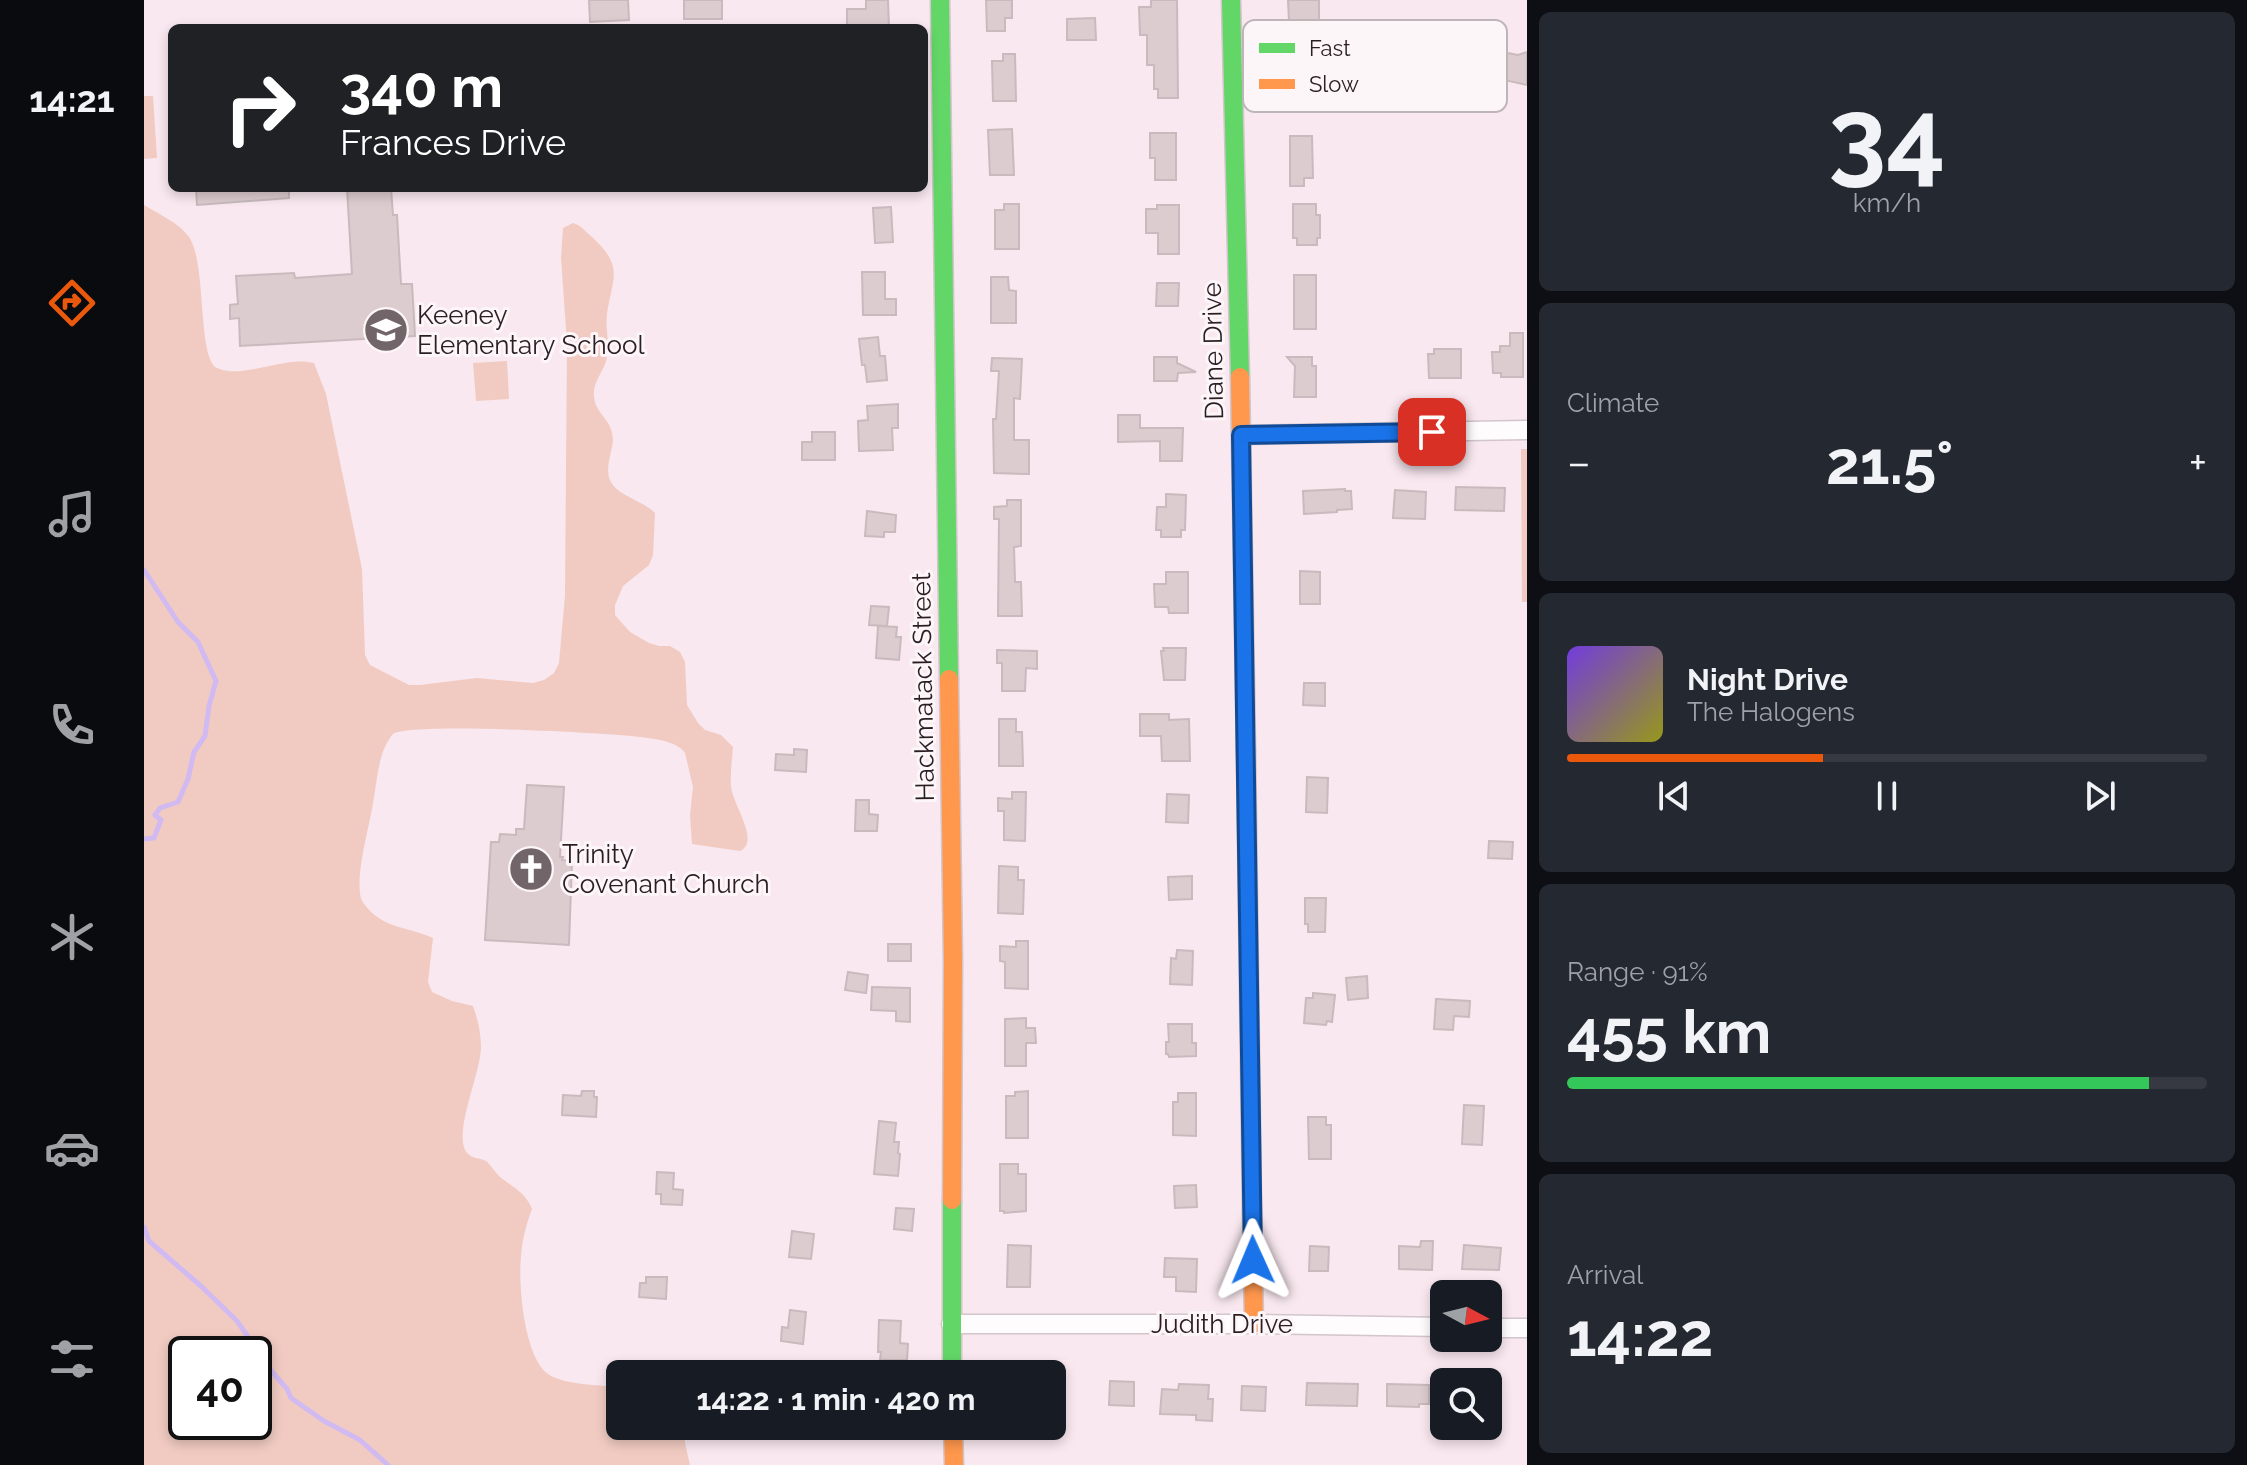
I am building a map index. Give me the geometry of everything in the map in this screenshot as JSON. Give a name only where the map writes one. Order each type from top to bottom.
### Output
[{"type":"street","name":"Hackmatack Street","points":[[940,0],[932,60],[953,961],[952,1360]]},
{"type":"street","name":"Diane Drive","points":[[1231,0],[1241,435],[1254,1324]]},
{"type":"street","points":[[1241,435],[1527,430]]},
{"type":"street","name":"Judith Drive","points":[[951,1324],[1430,1327]]},
{"type":"street","points":[[1502,1328],[1527,1328]]},
{"type":"street","points":[[953,1440],[954,1465]]},
{"type":"shaded area","points":[[144,96],[153,96],[157,158],[144,159]]},
{"type":"shaded area","points":[[144,205],[185,232],[195,250],[207,347],[211,361],[217,368],[239,371],[290,362],[314,363],[326,394],[362,569],[365,655],[370,665],[409,685],[477,678],[533,683],[554,673],[559,663],[565,595],[567,343],[561,258],[563,228],[573,223],[581,227],[602,247],[613,265],[607,319],[607,357],[594,391],[595,403],[612,433],[608,467],[611,482],[619,491],[655,513],[653,555],[649,565],[623,586],[615,605],[615,615],[630,632],[649,643],[670,646],[680,652],[685,662],[687,705],[705,730],[721,735],[733,747],[731,786],[747,831],[746,846],[740,851],[692,844],[690,815],[693,787],[685,753],[671,743],[641,737],[554,731],[407,731],[393,734],[380,761],[362,861],[360,894],[364,904],[380,919],[433,938],[428,982],[432,992],[473,1006],[481,1048],[465,1115],[463,1140],[467,1153],[486,1161],[498,1175],[522,1193],[532,1209],[522,1245],[520,1269],[524,1319],[540,1365],[555,1378],[606,1386],[606,1440],[685,1440],[690,1465],[144,1465]]},
{"type":"shaded area","points":[[507,361],[509,399],[476,401],[473,363]]},
{"type":"shaded area","points":[[1521,449],[1527,449],[1527,602],[1522,602]]},
{"type":"building","points":[[589,0],[628,0],[629,20],[590,22]]},
{"type":"building","points":[[684,0],[722,0],[722,19],[684,19]]},
{"type":"building","points":[[866,0],[888,0],[889,24],[847,24],[847,9],[866,9]]},
{"type":"building","points":[[986,0],[1012,0],[1012,18],[1005,18],[1005,31],[987,31]]},
{"type":"building","points":[[1151,0],[1177,0],[1178,98],[1158,98],[1158,89],[1154,89],[1154,65],[1147,65],[1147,35],[1140,35],[1139,7],[1151,7]]},
{"type":"building","points":[[1288,0],[1319,0],[1319,20],[1289,20]]},
{"type":"building","points":[[1095,18],[1096,40],[1067,40],[1067,19]]},
{"type":"building","points":[[1527,52],[1527,85],[1507,81],[1507,53],[1518,55]]},
{"type":"building","points":[[1003,54],[1015,54],[1016,101],[993,101],[992,61],[1003,61]]},
{"type":"building","points":[[1012,129],[1014,175],[990,175],[988,130]]},
{"type":"building","points":[[1150,133],[1176,133],[1176,180],[1155,180],[1155,158],[1150,158]]},
{"type":"building","points":[[1290,136],[1312,136],[1313,178],[1304,178],[1304,186],[1290,186]]},
{"type":"building","points":[[196,192],[289,192],[289,198],[197,205]]},
{"type":"building","points":[[347,192],[391,192],[393,215],[397,215],[401,284],[412,284],[415,336],[240,346],[239,318],[230,319],[230,305],[238,304],[236,276],[294,273],[295,278],[352,274]]},
{"type":"building","points":[[1004,204],[1019,204],[1019,249],[995,249],[995,210],[1004,210]]},
{"type":"building","points":[[1293,204],[1316,204],[1316,215],[1320,215],[1317,245],[1297,245],[1297,238],[1293,238]]},
{"type":"building","points":[[1157,205],[1179,205],[1179,254],[1158,254],[1158,233],[1146,233],[1146,209],[1157,209]]},
{"type":"building","points":[[891,207],[893,242],[875,243],[873,208]]},
{"type":"building","points":[[862,272],[885,272],[885,299],[896,299],[896,315],[863,315]]},
{"type":"building","points":[[1294,275],[1316,275],[1316,329],[1294,329]]},
{"type":"building","points":[[991,277],[1008,277],[1009,290],[1016,291],[1016,323],[991,323]]},
{"type":"building","points":[[1157,283],[1179,283],[1178,306],[1156,306]]},
{"type":"building","points":[[1510,333],[1523,333],[1523,377],[1501,377],[1501,373],[1493,373],[1492,352],[1500,352],[1500,346],[1510,346]]},
{"type":"building","points":[[878,337],[880,356],[885,356],[887,380],[867,382],[859,339]]},
{"type":"building","points":[[1434,349],[1461,349],[1461,378],[1429,378],[1428,354],[1434,354]]},
{"type":"building","points":[[1154,357],[1177,357],[1177,363],[1196,372],[1178,373],[1177,381],[1154,381]]},
{"type":"building","points":[[1287,357],[1312,357],[1312,366],[1316,366],[1316,397],[1294,397],[1295,366]]},
{"type":"building","points":[[992,358],[1022,359],[1020,399],[1014,398],[1014,440],[1029,440],[1029,474],[994,473],[993,419],[996,419],[999,371],[991,371]]},
{"type":"building","points":[[898,404],[898,428],[892,428],[893,450],[859,451],[858,421],[868,420],[867,406]]},
{"type":"building","points":[[1118,415],[1140,415],[1140,428],[1183,428],[1182,461],[1160,461],[1160,441],[1118,442]]},
{"type":"building","points":[[812,432],[835,432],[835,460],[802,460],[802,442],[812,442]]},
{"type":"building","points":[[1456,487],[1505,488],[1504,511],[1455,510]]},
{"type":"building","points":[[1395,490],[1426,492],[1425,519],[1393,518]]},
{"type":"building","points":[[1303,491],[1351,491],[1352,509],[1304,514]]},
{"type":"building","points":[[1166,494],[1186,495],[1185,530],[1181,530],[1181,537],[1161,537],[1161,530],[1156,530],[1157,507],[1166,507]]},
{"type":"building","points":[[1007,500],[1021,500],[1021,546],[1014,547],[1015,582],[1021,582],[1022,616],[998,616],[999,519],[994,519],[994,507],[1007,506]]},
{"type":"building","points":[[867,511],[896,515],[895,532],[884,532],[884,537],[865,536]]},
{"type":"building","points":[[1300,571],[1320,572],[1320,604],[1300,604]]},
{"type":"building","points":[[1166,572],[1188,572],[1188,613],[1169,613],[1168,607],[1155,607],[1154,584],[1166,584]]},
{"type":"building","points":[[871,606],[889,607],[887,626],[869,625]]},
{"type":"building","points":[[878,626],[897,627],[896,637],[901,637],[899,660],[876,658]]},
{"type":"building","points":[[1163,648],[1186,648],[1185,680],[1164,680]]},
{"type":"building","points":[[997,650],[1037,651],[1037,669],[1026,668],[1025,691],[1002,691],[1002,663],[997,663]]},
{"type":"building","points":[[1304,683],[1325,683],[1325,706],[1303,705]]},
{"type":"building","points":[[1140,714],[1169,714],[1169,720],[1189,719],[1190,761],[1162,761],[1161,736],[1140,736]]},
{"type":"building","points":[[999,719],[1016,719],[1016,732],[1022,732],[1023,766],[999,766]]},
{"type":"building","points":[[794,749],[807,750],[806,772],[775,770],[776,754],[794,755]]},
{"type":"building","points":[[1307,777],[1328,778],[1327,813],[1306,812]]},
{"type":"building","name":"Trinity Covenant Church","points":[[527,785],[564,787],[560,857],[572,861],[569,945],[485,940],[491,842],[499,842],[500,834],[516,835],[516,829],[524,829]]},
{"type":"building","points":[[1012,792],[1026,792],[1025,841],[1004,840],[1004,811],[998,811],[998,798],[1012,799]]},
{"type":"building","points":[[1167,794],[1189,795],[1188,823],[1166,822]]},
{"type":"building","points":[[856,800],[869,800],[869,814],[878,815],[877,831],[855,831]]},
{"type":"building","points":[[1489,841],[1513,842],[1512,859],[1488,858]]},
{"type":"building","points":[[999,866],[1018,867],[1018,880],[1024,880],[1023,914],[998,913]]},
{"type":"building","points":[[1192,876],[1192,899],[1169,900],[1168,877]]},
{"type":"building","points":[[1305,898],[1326,898],[1325,932],[1308,932]]},
{"type":"building","points":[[1016,941],[1028,941],[1028,989],[1005,988],[1005,962],[1000,961],[1000,946],[1016,947]]},
{"type":"building","points":[[888,944],[911,944],[911,961],[888,961]]},
{"type":"building","points":[[1177,950],[1193,951],[1192,985],[1170,984],[1171,958],[1176,959]]},
{"type":"building","points":[[848,972],[868,975],[866,993],[845,990]]},
{"type":"building","points":[[1367,976],[1368,998],[1348,1000],[1346,978]]},
{"type":"building","points":[[872,987],[910,988],[910,1022],[896,1021],[896,1011],[871,1010]]},
{"type":"building","points":[[1313,993],[1335,995],[1332,1022],[1327,1021],[1326,1025],[1304,1023],[1306,998],[1313,998]]},
{"type":"building","points":[[1436,999],[1470,1001],[1469,1017],[1454,1016],[1453,1030],[1434,1029]]},
{"type":"building","points":[[1026,1018],[1026,1028],[1035,1028],[1036,1043],[1026,1043],[1026,1066],[1005,1066],[1005,1019]]},
{"type":"building","points":[[1168,1024],[1192,1024],[1196,1056],[1169,1057],[1166,1054]]},
{"type":"building","points":[[582,1091],[594,1091],[594,1097],[597,1097],[596,1117],[562,1115],[563,1095],[581,1096]]},
{"type":"building","points":[[1028,1091],[1028,1138],[1006,1138],[1006,1096]]},
{"type":"building","points":[[1178,1093],[1196,1093],[1196,1136],[1173,1135],[1173,1102],[1178,1102]]},
{"type":"building","points":[[1464,1105],[1484,1106],[1482,1145],[1462,1144]]},
{"type":"building","points":[[1308,1117],[1326,1117],[1326,1125],[1331,1125],[1331,1159],[1309,1159]]},
{"type":"building","points":[[879,1121],[896,1123],[894,1142],[899,1142],[900,1154],[898,1176],[874,1174]]},
{"type":"building","points":[[1000,1164],[1018,1164],[1018,1174],[1026,1174],[1026,1211],[1000,1211]]},
{"type":"building","points":[[657,1172],[674,1173],[673,1189],[683,1190],[682,1205],[661,1204],[661,1194],[656,1194]]},
{"type":"building","points":[[1196,1185],[1197,1207],[1175,1208],[1174,1186]]},
{"type":"building","points":[[896,1208],[914,1209],[912,1231],[894,1229]]},
{"type":"building","points":[[792,1231],[814,1234],[811,1259],[789,1257]]},
{"type":"building","points":[[1421,1241],[1433,1241],[1432,1270],[1399,1269],[1399,1246],[1420,1247]]},
{"type":"building","points":[[1008,1245],[1031,1246],[1030,1287],[1007,1287]]},
{"type":"building","points":[[1464,1245],[1501,1248],[1499,1270],[1462,1269]]},
{"type":"building","points":[[1310,1246],[1329,1247],[1328,1271],[1309,1271]]},
{"type":"building","points":[[1165,1258],[1197,1259],[1196,1292],[1176,1291],[1176,1277],[1164,1277]]},
{"type":"building","points":[[646,1277],[667,1277],[666,1299],[639,1297],[640,1283],[646,1283]]},
{"type":"building","points":[[790,1310],[806,1312],[803,1344],[781,1341],[782,1327],[788,1328]]},
{"type":"building","points":[[879,1320],[901,1321],[900,1343],[908,1344],[907,1360],[880,1360],[881,1352],[878,1352]]},
{"type":"building","points":[[1110,1381],[1134,1382],[1134,1406],[1109,1405]]},
{"type":"building","points":[[1307,1383],[1358,1384],[1357,1406],[1306,1405]]},
{"type":"building","points":[[1179,1384],[1209,1385],[1208,1399],[1213,1399],[1212,1421],[1196,1420],[1196,1415],[1160,1414],[1162,1389],[1178,1390]]},
{"type":"building","points":[[1387,1384],[1429,1385],[1429,1404],[1419,1404],[1419,1407],[1387,1406]]},
{"type":"building","points":[[1242,1386],[1266,1387],[1265,1411],[1241,1410]]},
{"type":"waterway","points":[[144,570],[178,622],[198,642],[216,681],[205,736],[194,752],[188,779],[178,802],[160,808],[155,815],[161,820],[154,838],[144,839]]},
{"type":"waterway","points":[[144,1227],[149,1241],[237,1321],[291,1398],[324,1421],[360,1440],[388,1465]]},
{"type":"traffic: fast","points":[[940,0],[949,679]]},
{"type":"traffic: fast","points":[[1231,0],[1240,377]]},
{"type":"traffic: fast","points":[[1246,751],[1252,1213]]},
{"type":"traffic: fast","points":[[952,1200],[952,1360]]},
{"type":"traffic: slow","points":[[1240,377],[1246,751]]},
{"type":"traffic: slow","points":[[949,679],[952,1200]]},
{"type":"traffic: slow","points":[[1252,1213],[1254,1324]]},
{"type":"traffic: slow","points":[[953,1440],[954,1465]]},
{"type":"place","name":"Keeney Elementary School","points":[[386,330]]},
{"type":"place","name":"Trinity Covenant Church","points":[[531,869]]},
{"type":"route","points":[[1253,1260],[1241,435],[1432,432]]}]
